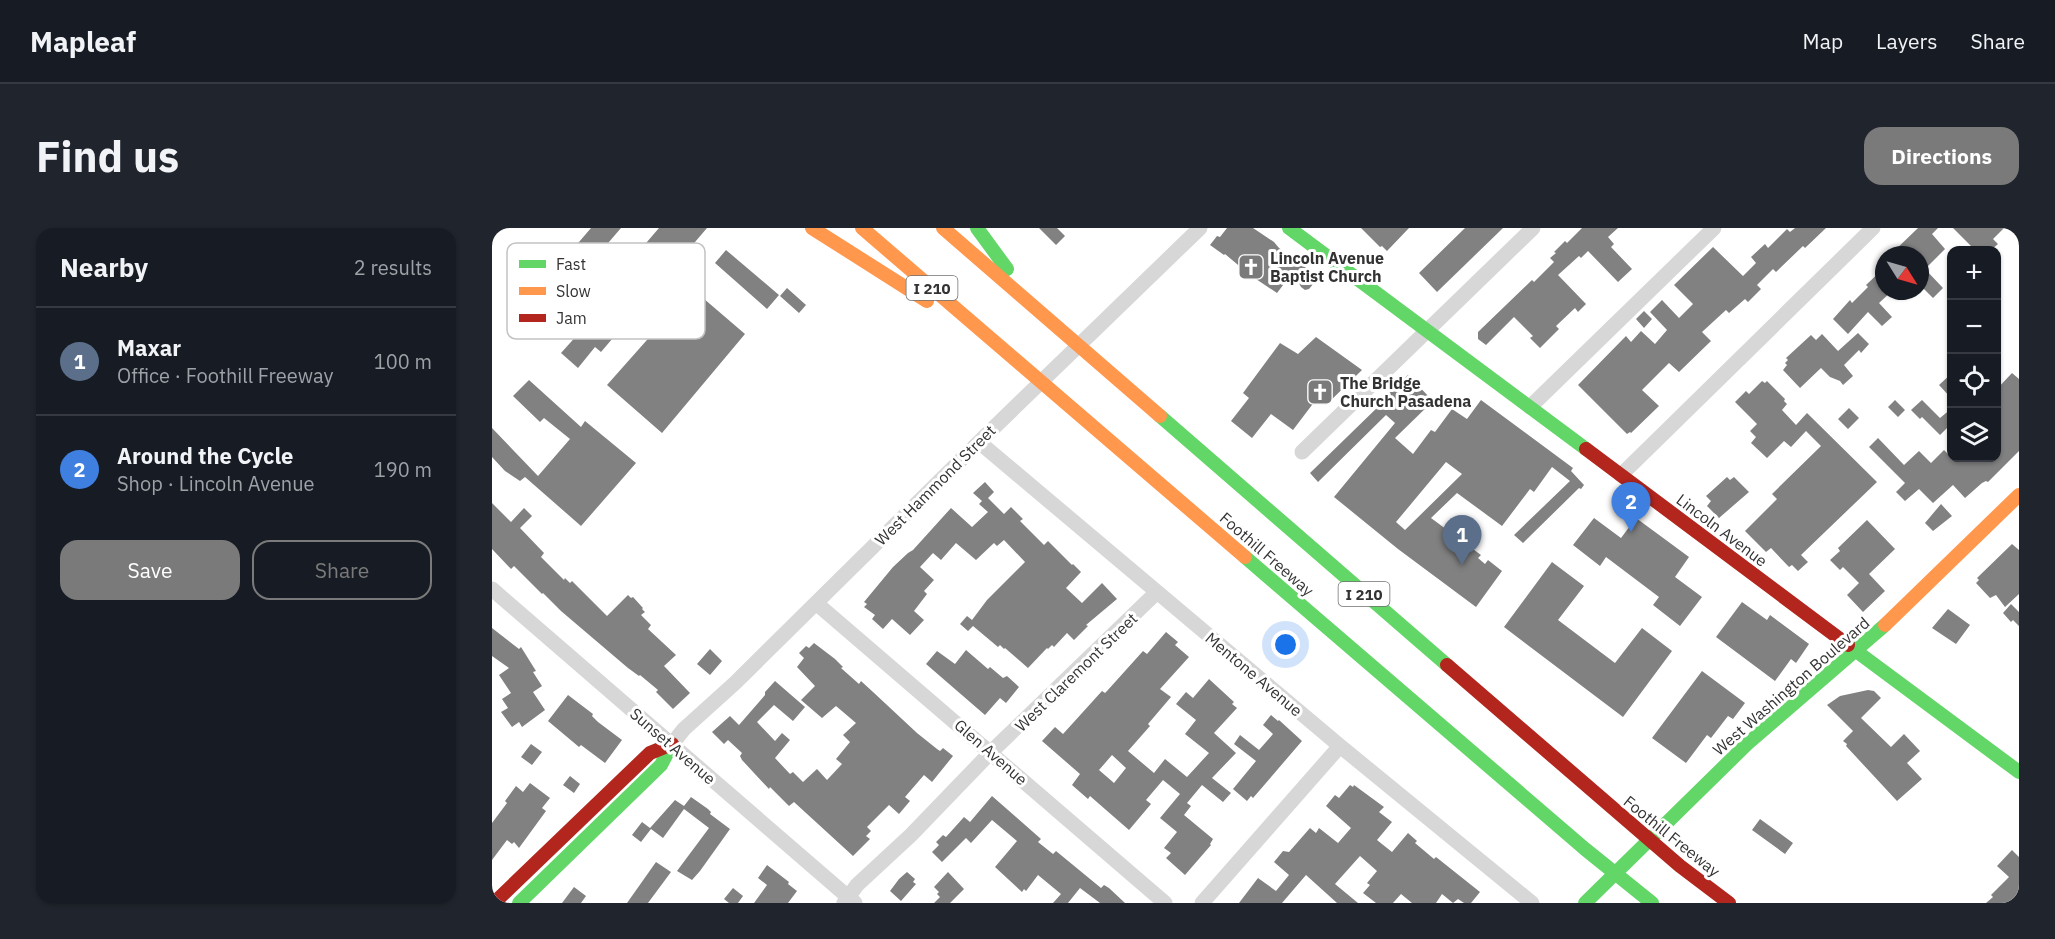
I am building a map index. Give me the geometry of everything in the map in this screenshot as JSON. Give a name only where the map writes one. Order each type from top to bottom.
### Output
[{"type":"main road","points":[[812,228],[1001,348]]},
{"type":"main road","name":"Foothill Freeway","points":[[862,228],[1585,849],[1650,901]]},
{"type":"main road","name":"Foothill Freeway","points":[[943,228],[1620,815],[1680,866],[1729,903]]},
{"type":"main road","points":[[976,228],[1038,311]]},
{"type":"main road","name":"Lincoln Avenue","points":[[1289,228],[2018,769]]},
{"type":"main road","name":"West Washington Boulevard","points":[[1585,903],[1766,726],[1876,634],[2019,495]]},
{"type":"main road","name":"West Hammond Street","points":[[494,903],[650,753],[672,744]]},
{"type":"main road","name":"West Hammond Street","points":[[519,903],[661,765],[672,744]]},
{"type":"street","name":"West Hammond Street","points":[[672,744],[684,729],[735,683],[1200,228]]},
{"type":"street","points":[[1302,452],[1533,228]]},
{"type":"street","points":[[1530,407],[1714,228]]},
{"type":"street","points":[[1621,475],[1873,228]]},
{"type":"street","name":"Mentone Avenue","points":[[979,442],[1156,593],[1532,903]]},
{"type":"street","name":"Sunset Avenue","points":[[492,589],[849,901]]},
{"type":"street","name":"West Claremont Street","points":[[849,901],[857,885],[911,835],[991,752],[1014,733],[1156,593]]},
{"type":"street","name":"Glen Avenue","points":[[816,603],[1165,903]]},
{"type":"street","points":[[1202,903],[1340,746]]},
{"type":"building","points":[[591,228],[621,228],[608,243],[578,243]]},
{"type":"building","points":[[659,228],[707,228],[694,243],[646,243]]},
{"type":"building","points":[[1039,228],[1057,228],[1065,236],[1056,245]]},
{"type":"building","points":[[1227,228],[1253,228],[1319,277],[1309,289],[1305,290],[1293,272],[1277,293],[1210,245]]},
{"type":"building","points":[[1361,228],[1409,228],[1387,251]]},
{"type":"building","points":[[1465,228],[1503,228],[1437,292],[1419,273]]},
{"type":"building","points":[[1582,228],[1618,228],[1608,237],[1614,244],[1611,247],[1632,269],[1618,282],[1588,251],[1558,275],[1586,304],[1578,312],[1575,308],[1556,326],[1559,329],[1540,348],[1530,338],[1533,336],[1514,317],[1486,345],[1478,339],[1478,332],[1554,262],[1550,258],[1556,253],[1554,252]]},
{"type":"building","points":[[1795,228],[1826,228],[1776,272],[1773,269],[1757,285],[1761,289],[1748,302],[1745,299],[1729,313],[1726,310],[1702,332],[1711,341],[1679,372],[1669,363],[1642,390],[1659,406],[1631,433],[1627,434],[1578,385],[1626,336],[1631,342],[1641,331],[1655,344],[1667,330],[1650,312],[1662,300],[1679,318],[1693,304],[1674,285],[1713,247],[1743,276],[1756,263],[1751,257],[1765,244],[1768,248],[1787,229],[1790,232]]},
{"type":"building","points":[[1918,228],[1938,228],[1932,234],[1945,249],[1929,265],[1929,246],[1899,246]]},
{"type":"building","points":[[1953,228],[2004,228],[1993,239],[1998,244],[1996,246],[1971,246]]},
{"type":"building","points":[[726,250],[779,295],[767,309],[715,263]]},
{"type":"building","points":[[1929,273],[1943,288],[1933,298],[1929,294]]},
{"type":"building","points":[[1875,276],[1875,300],[1882,300],[1879,303],[1892,317],[1882,326],[1868,312],[1848,334],[1833,319],[1850,300],[1852,303],[1868,287],[1866,285]]},
{"type":"building","points":[[787,288],[806,305],[799,313],[780,296]]},
{"type":"building","points":[[705,300],[745,334],[662,433],[607,385],[648,339],[705,339]]},
{"type":"building","points":[[1644,311],[1652,319],[1644,328],[1636,319]]},
{"type":"building","points":[[1858,333],[1869,344],[1861,353],[1859,350],[1844,365],[1853,376],[1843,385],[1821,368],[1800,388],[1783,370],[1787,365],[1786,358],[1811,335],[1816,340],[1822,334],[1838,351]]},
{"type":"building","points":[[1316,337],[1362,370],[1327,404],[1318,397],[1293,430],[1271,414],[1252,438],[1231,421],[1249,398],[1243,393],[1280,343],[1298,354]]},
{"type":"building","points":[[574,339],[612,339],[601,352],[595,347],[578,368],[561,353]]},
{"type":"building","points":[[2012,373],[2019,379],[2019,451],[1988,482],[1982,483],[1965,498],[1953,485],[1933,503],[1919,489],[1905,501],[1896,492],[1905,483],[1869,447],[1878,438],[1904,465],[1919,451],[1931,463],[1944,450],[1947,453],[1947,462],[2001,462],[2001,385]]},
{"type":"building","points":[[1408,375],[1433,401],[1395,438],[1413,454],[1431,430],[1435,432],[1452,409],[1467,419],[1481,400],[1573,468],[1571,471],[1584,485],[1523,543],[1514,535],[1570,481],[1552,467],[1534,492],[1530,489],[1502,526],[1457,493],[1431,518],[1481,555],[1478,558],[1485,564],[1488,560],[1502,571],[1476,607],[1398,549],[1334,497],[1395,423],[1386,415],[1318,482],[1310,473],[1383,402],[1381,401]],"holes":[[[1446,462],[1462,474],[1405,530],[1396,522]]]},
{"type":"building","points":[[1947,378],[1947,394],[1939,385]]},
{"type":"building","points":[[529,380],[581,427],[585,421],[636,463],[581,526],[525,477],[520,481],[505,471],[492,457],[492,428],[538,476],[570,439],[544,418],[540,422],[513,396]]},
{"type":"building","points":[[1762,381],[1765,383],[1767,381],[1785,399],[1787,404],[1782,410],[1796,425],[1807,413],[1877,482],[1801,555],[1808,562],[1798,571],[1792,565],[1789,567],[1771,548],[1766,552],[1745,531],[1777,499],[1772,494],[1821,446],[1806,431],[1791,447],[1784,441],[1767,458],[1751,443],[1756,437],[1750,431],[1757,424],[1735,402],[1746,391],[1749,394]]},
{"type":"building","points":[[1895,400],[1905,410],[1898,417],[1888,407]]},
{"type":"building","points":[[1922,400],[1940,418],[1947,412],[1947,428],[1940,435],[1922,417],[1920,419],[1911,410]]},
{"type":"building","points":[[1849,408],[1859,418],[1848,429],[1838,419]]},
{"type":"building","points":[[1727,477],[1730,480],[1734,477],[1749,492],[1719,518],[1707,506],[1711,501],[1706,496]]},
{"type":"building","points":[[985,482],[994,492],[988,498],[1004,514],[1011,507],[1023,519],[1020,521],[1044,545],[1048,541],[1081,572],[1066,588],[1082,603],[1102,583],[1117,599],[1086,625],[1088,626],[1074,640],[1067,633],[1054,647],[1052,645],[1047,648],[1028,668],[1005,648],[1000,645],[998,647],[973,626],[968,631],[960,624],[967,616],[972,620],[987,600],[1025,562],[1004,540],[997,546],[994,543],[976,560],[956,543],[941,560],[933,553],[920,567],[934,580],[924,591],[927,594],[914,611],[924,620],[910,635],[892,619],[883,629],[872,619],[875,615],[864,607],[867,604],[864,602],[893,567],[913,550],[951,508],[972,527],[988,512],[979,504],[982,501],[973,493]]},
{"type":"building","points":[[492,503],[511,522],[524,508],[532,516],[520,528],[544,553],[541,557],[564,580],[565,578],[570,583],[572,581],[607,616],[628,595],[633,597],[645,612],[641,615],[651,625],[648,629],[676,655],[664,666],[690,693],[673,709],[656,692],[658,690],[628,668],[561,611],[514,566],[511,569],[492,549]]},
{"type":"building","points":[[1941,504],[1952,516],[1933,531],[1925,523]]},
{"type":"building","points":[[1594,518],[1621,538],[1636,518],[1689,557],[1675,577],[1702,597],[1680,626],[1653,605],[1659,597],[1606,557],[1600,566],[1573,545]]},
{"type":"building","points":[[1867,520],[1895,549],[1869,574],[1885,591],[1863,612],[1847,595],[1859,583],[1843,567],[1840,570],[1830,560],[1840,551],[1838,548]]},
{"type":"building","points":[[2012,544],[2019,550],[2019,594],[2005,607],[1996,595],[1990,598],[1976,583],[1979,580],[1977,578]]},
{"type":"building","points":[[1552,562],[1584,586],[1558,620],[1615,663],[1642,628],[1672,651],[1623,717],[1504,627]]},
{"type":"building","points":[[1742,602],[1767,620],[1770,615],[1809,644],[1796,663],[1791,659],[1775,681],[1716,637]]},
{"type":"building","points":[[2011,604],[2019,612],[2019,626],[2013,620],[2011,622],[2003,613]]},
{"type":"building","points":[[1948,609],[1970,625],[1956,644],[1932,628]]},
{"type":"building","points":[[492,628],[519,649],[521,647],[536,671],[533,672],[542,686],[533,692],[545,710],[522,727],[519,722],[512,727],[501,712],[508,708],[502,699],[511,693],[499,675],[509,668],[492,656]]},
{"type":"building","points":[[1166,632],[1178,642],[1175,645],[1189,657],[1160,689],[1171,697],[1128,751],[1154,773],[1165,759],[1187,777],[1209,753],[1185,734],[1196,720],[1176,704],[1186,692],[1193,698],[1209,679],[1234,702],[1232,704],[1237,708],[1214,733],[1236,753],[1212,778],[1231,793],[1223,802],[1202,785],[1187,803],[1191,806],[1184,815],[1213,839],[1211,845],[1185,875],[1166,858],[1171,853],[1164,848],[1177,832],[1160,818],[1180,794],[1163,780],[1146,800],[1151,804],[1129,830],[1090,796],[1088,799],[1072,785],[1080,774],[1042,741],[1055,727],[1063,734],[1102,691],[1105,693],[1107,691],[1143,651],[1147,654]],"holes":[[[1112,755],[1126,768],[1114,783],[1099,770]]]},
{"type":"building","points":[[814,643],[835,659],[843,667],[841,668],[859,684],[861,681],[917,733],[940,751],[943,748],[953,756],[932,782],[924,775],[905,797],[910,801],[899,814],[889,805],[867,827],[871,831],[866,836],[870,839],[853,856],[794,802],[789,806],[770,787],[769,789],[742,760],[740,756],[742,753],[728,740],[724,744],[712,732],[730,716],[739,725],[775,681],[805,707],[793,721],[774,705],[757,722],[775,741],[782,733],[790,740],[775,758],[790,774],[793,772],[803,782],[817,769],[827,780],[842,764],[836,759],[850,742],[843,735],[856,723],[836,706],[822,718],[801,700],[815,686],[797,667],[804,658],[799,653],[806,646],[809,648]]},
{"type":"building","points":[[710,649],[722,661],[710,675],[697,664]]},
{"type":"building","points":[[966,650],[988,669],[990,667],[1003,678],[1007,676],[1019,687],[1006,703],[1000,698],[985,715],[926,664],[937,651],[955,664]]},
{"type":"building","points":[[1702,671],[1745,703],[1733,719],[1728,716],[1711,738],[1707,735],[1686,763],[1652,738]]},
{"type":"building","points":[[1868,690],[1874,691],[1881,698],[1861,718],[1891,747],[1904,734],[1920,751],[1907,763],[1922,779],[1897,801],[1846,746],[1847,744],[1843,741],[1853,731],[1827,705],[1840,696]]},
{"type":"building","points":[[568,695],[622,740],[605,763],[581,745],[579,747],[548,721]]},
{"type":"building","points":[[1271,715],[1302,741],[1253,798],[1251,796],[1247,801],[1233,789],[1256,761],[1234,744],[1240,735],[1259,750],[1273,734],[1263,725]]},
{"type":"building","points":[[531,744],[542,752],[532,765],[521,757]]},
{"type":"building","points":[[570,776],[580,784],[574,793],[563,785]]},
{"type":"building","points":[[530,783],[550,798],[542,808],[546,811],[519,848],[514,842],[512,844],[507,840],[492,860],[492,823],[516,786],[523,792]]},
{"type":"building","points":[[1350,785],[1353,787],[1354,785],[1384,807],[1379,812],[1392,822],[1377,840],[1392,852],[1408,833],[1417,841],[1415,843],[1434,859],[1436,857],[1480,892],[1471,903],[1464,903],[1458,899],[1453,903],[1442,894],[1436,903],[1412,903],[1401,894],[1393,903],[1376,903],[1363,893],[1370,885],[1367,883],[1377,871],[1360,856],[1335,884],[1358,903],[1337,903],[1306,875],[1282,903],[1239,903],[1258,878],[1276,891],[1289,875],[1274,862],[1283,851],[1289,852],[1310,828],[1316,833],[1319,828],[1338,843],[1351,828],[1326,806],[1335,795],[1339,798]]},
{"type":"building","points":[[992,796],[1041,839],[1038,842],[1053,854],[1056,851],[1101,888],[1104,885],[1109,888],[1125,903],[1100,903],[1080,888],[1068,903],[1053,903],[1061,894],[1038,875],[1026,891],[1024,889],[1022,892],[995,867],[1017,841],[992,820],[971,843],[966,838],[942,862],[932,852],[939,845],[936,842],[943,835],[946,837],[964,817],[970,822]]},
{"type":"building","points":[[691,797],[730,829],[692,880],[677,871],[709,828],[684,809],[663,838],[651,829],[641,842],[632,835],[642,822],[650,828],[675,800],[684,806]]},
{"type":"building","points":[[1760,819],[1793,843],[1785,854],[1752,830]]},
{"type":"building","points":[[2012,850],[2019,857],[2019,896],[2012,903],[1986,903],[2009,877],[1997,866]]},
{"type":"building","points":[[656,862],[671,872],[648,903],[627,903]]},
{"type":"building","points":[[767,865],[797,891],[788,903],[754,903],[767,885],[758,878]]},
{"type":"building","points":[[907,872],[915,879],[913,882],[916,884],[901,901],[890,891]]},
{"type":"building","points":[[948,872],[964,889],[950,903],[934,903],[940,897],[934,887]]},
{"type":"building","points":[[574,887],[586,896],[581,903],[562,903]]},
{"type":"building","points":[[733,888],[743,896],[738,903],[729,903],[724,899]]},
{"type":"traffic: fast","points":[[977,228],[1007,269]]},
{"type":"traffic: fast","points":[[1289,228],[1586,449]]},
{"type":"traffic: fast","points":[[1160,416],[1447,665]]},
{"type":"traffic: fast","points":[[1245,557],[1585,849],[1652,903]]},
{"type":"traffic: fast","points":[[1585,903],[1747,744],[1885,625]]},
{"type":"traffic: fast","points":[[1848,645],[2019,772]]},
{"type":"traffic: fast","points":[[519,903],[661,765],[672,744]]},
{"type":"traffic: slow","points":[[812,228],[927,301]]},
{"type":"traffic: slow","points":[[862,228],[1245,557]]},
{"type":"traffic: slow","points":[[943,228],[1160,416]]},
{"type":"traffic: slow","points":[[1885,625],[2019,495]]},
{"type":"traffic: jam","points":[[1586,449],[1848,645]]},
{"type":"traffic: jam","points":[[1447,665],[1680,866],[1729,903]]},
{"type":"traffic: jam","points":[[494,903],[650,753],[672,744]]},
{"type":"place","name":"Lincoln Avenue Baptist Church","points":[[1251,267]]},
{"type":"place","name":"The Bridge Church Pasadena","points":[[1320,392]]},
{"type":"place","name":"Around the Cycle","points":[[1631,532]]},
{"type":"place","name":"Maxar","points":[[1462,565]]}]
